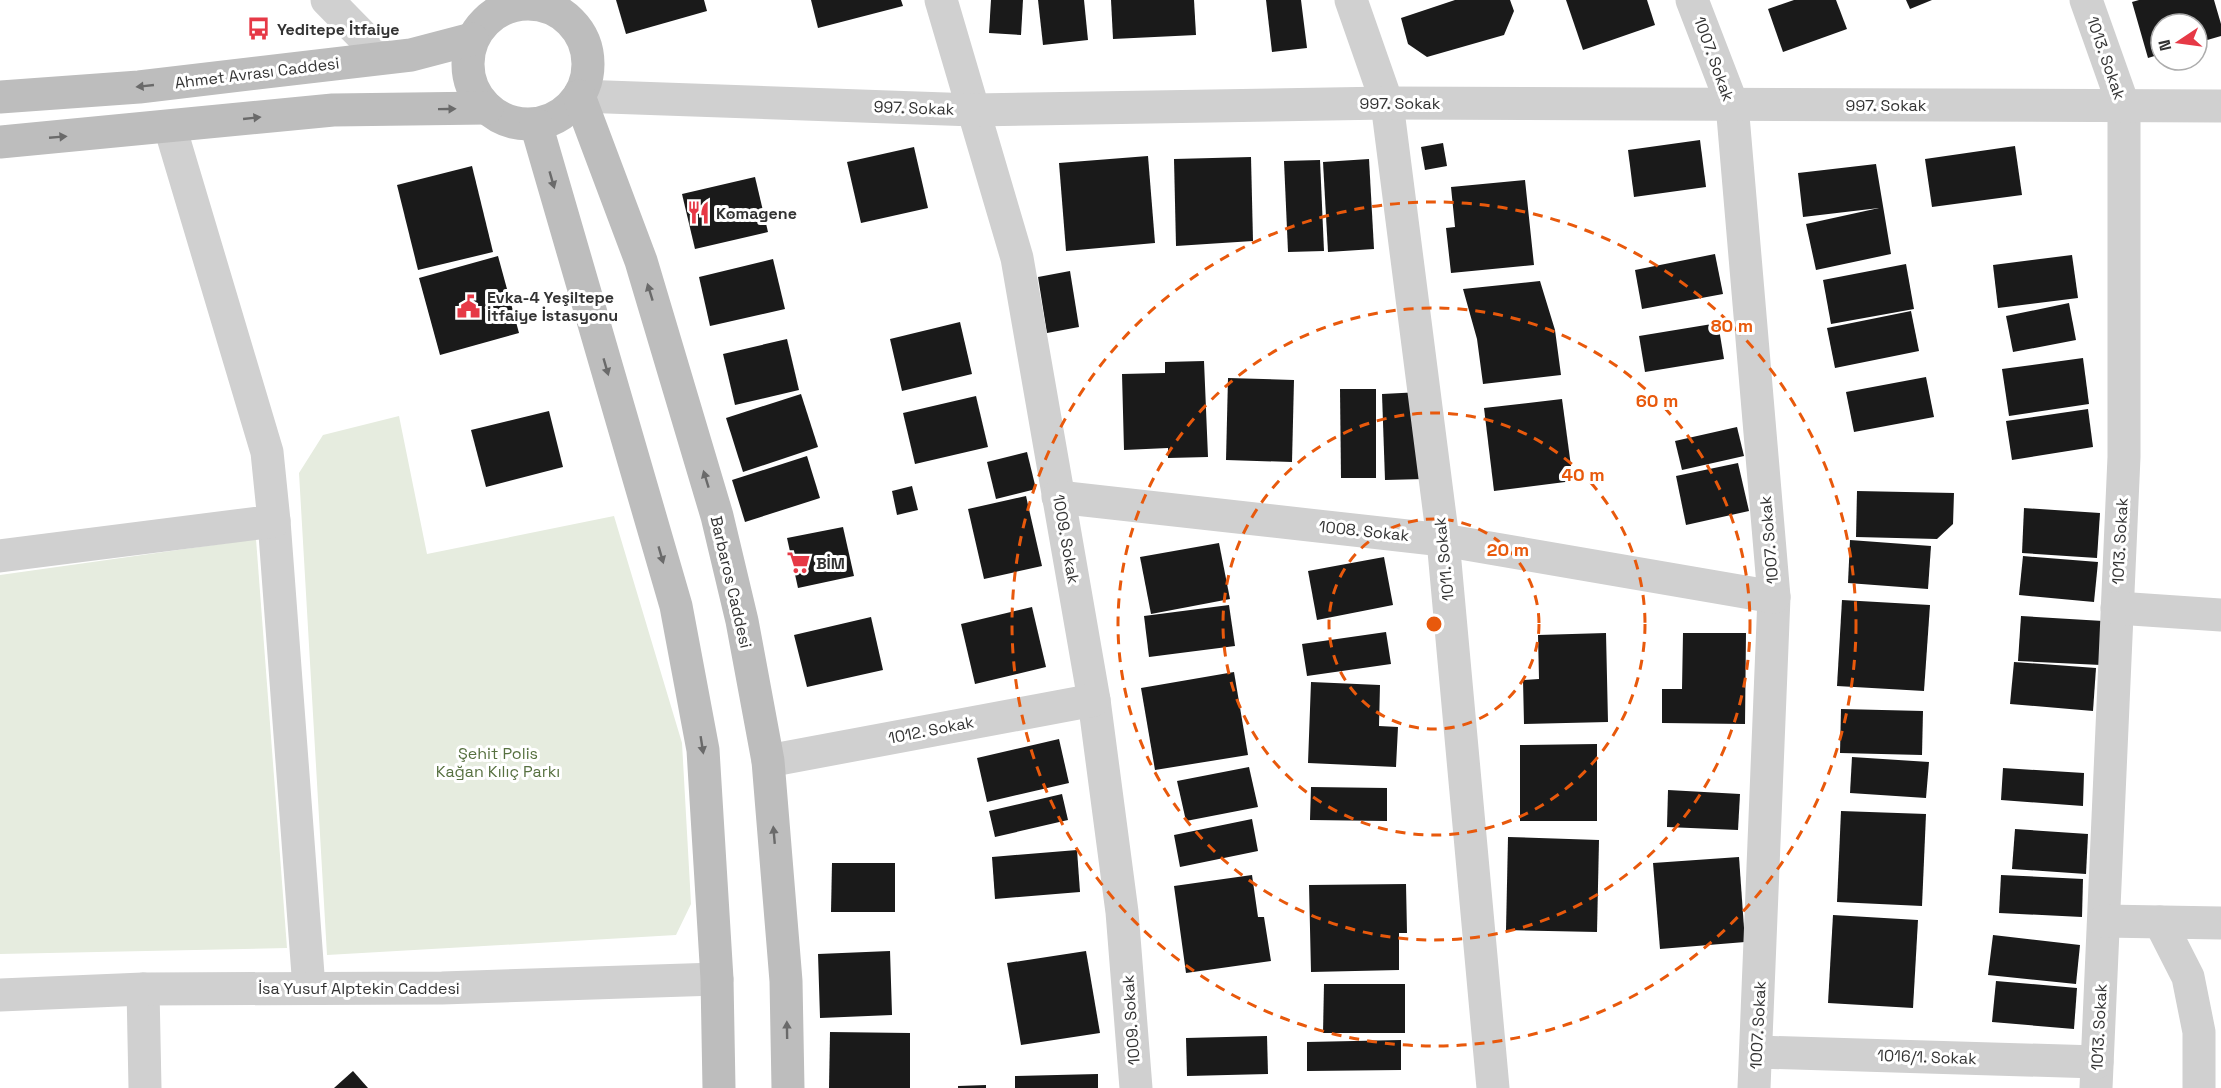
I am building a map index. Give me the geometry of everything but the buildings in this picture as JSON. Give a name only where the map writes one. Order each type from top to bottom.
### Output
[{"type":"main road","points":[[472,0],[469,76],[475,93],[487,108],[502,118],[518,124],[536,124],[560,114],[579,96],[587,77],[588,57],[582,38],[570,21],[552,5],[535,4],[507,8],[483,23],[472,39]]},
{"type":"main road","name":"Ahmet Avrası Caddesi","points":[[0,97],[139,87],[411,55],[472,39]]},
{"type":"main road","name":"Barbaros Caddesi","points":[[579,96],[641,261],[717,516],[742,621],[768,761],[786,981],[788,1088]]},
{"type":"main road","points":[[0,142],[333,110],[487,108]]},
{"type":"main road","points":[[536,124],[675,606],[703,750],[717,979],[719,1088]]},
{"type":"street","points":[[327,0],[383,57]]},
{"type":"street","name":"1009. Sokak","points":[[941,0],[1017,258],[1094,700],[1122,912],[1136,1088]]},
{"type":"street","name":"1011. Sokak","points":[[1351,0],[1387,103],[1443,540],[1493,1088]]},
{"type":"street","name":"1007. Sokak","points":[[1692,0],[1732,104],[1774,597],[1758,1052],[1754,1088]]},
{"type":"street","name":"1013. Sokak","points":[[2086,0],[2124,107],[2124,457],[2096,1075]]},
{"type":"street","name":"997. Sokak","points":[[579,96],[974,111],[1387,103],[2221,106]]},
{"type":"street","points":[[170,127],[267,452],[309,988]]},
{"type":"street","name":"1008. Sokak","points":[[1058,497],[1443,540],[1774,597]]},
{"type":"street","points":[[0,556],[274,520]]},
{"type":"street","points":[[2117,608],[2221,615]]},
{"type":"street","name":"1012. Sokak","points":[[768,761],[1094,700]]},
{"type":"street","points":[[2104,921],[2221,923]]},
{"type":"street","points":[[2160,922],[2188,977],[2199,1032],[2199,1088]]},
{"type":"street","name":"İsa Yusuf Alptekin Caddesi","points":[[0,995],[143,989],[442,988],[717,979]]},
{"type":"street","points":[[143,989],[145,1088]]},
{"type":"street","name":"1016/1. Sokak","points":[[1758,1052],[2096,1075]]},
{"type":"green space","name":"Şehit Polis Kağan Kılıç Parkı","points":[[399,416],[427,554],[614,516],[682,743],[691,904],[676,935],[327,955],[299,473],[323,435]]},
{"type":"green space","points":[[256,539],[287,948],[0,954],[0,575]]},
{"type":"place","name":"Yeditepe İtfaiye","points":[[259,29]]},
{"type":"place","name":"Komagene","points":[[698,213]]},
{"type":"place","name":"Evka-4 Yeşiltepe İtfaiye İstasyonu","points":[[469,306]]},
{"type":"place","name":"BİM","points":[[798,563]]}]
